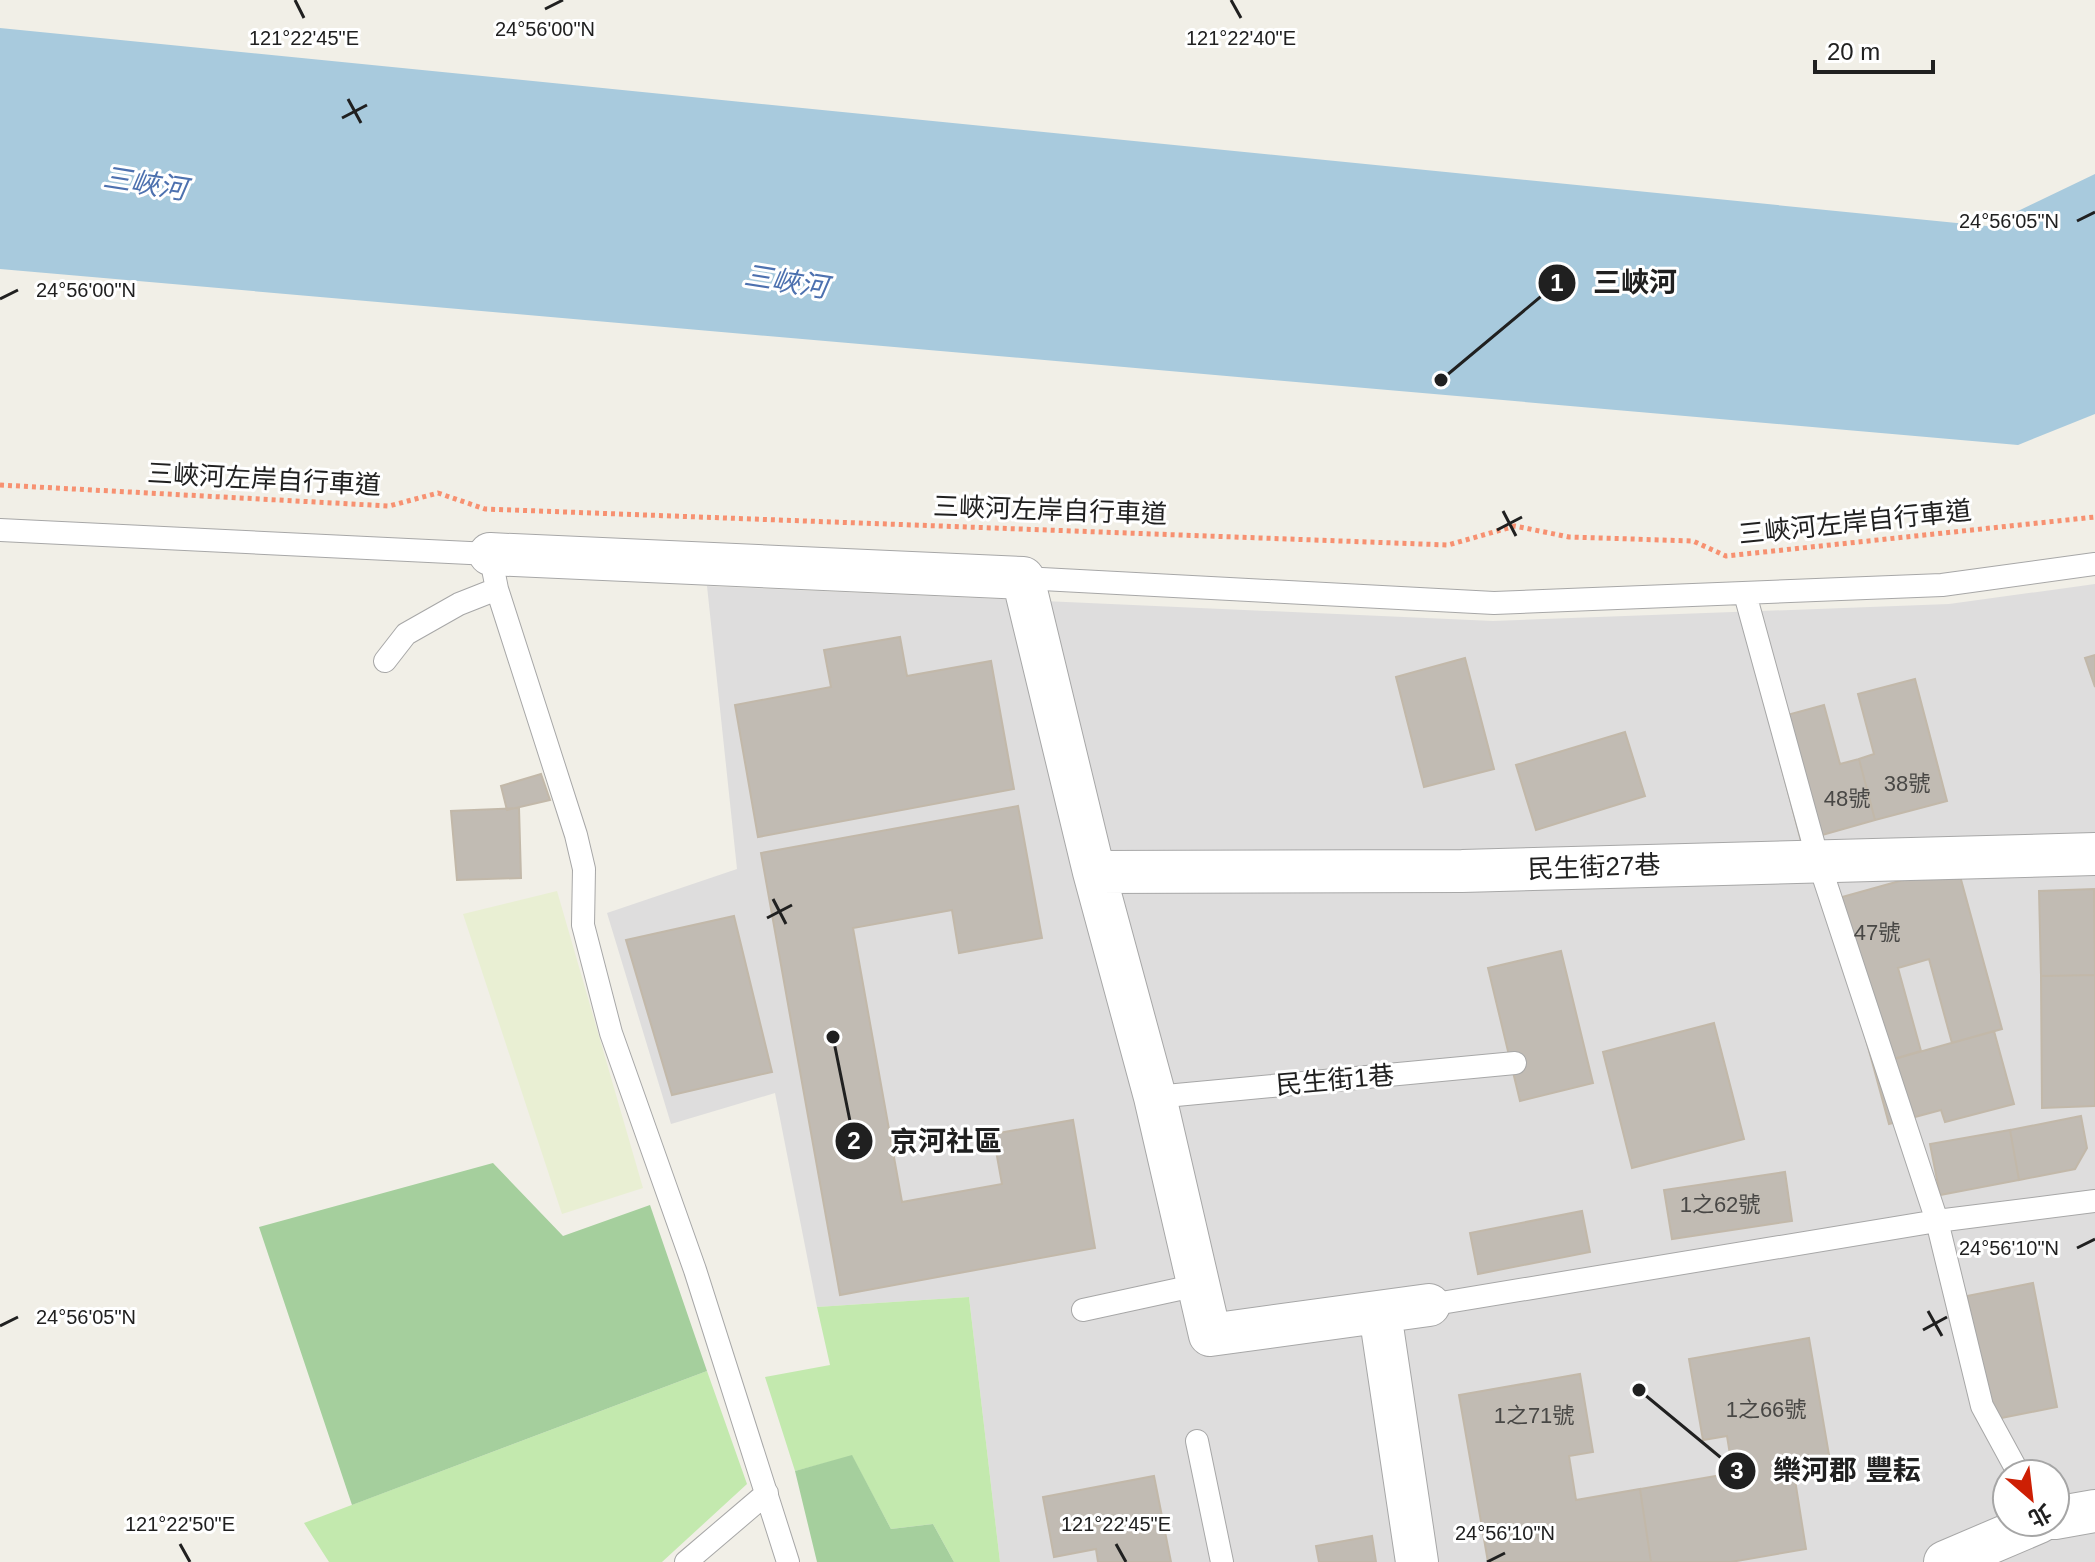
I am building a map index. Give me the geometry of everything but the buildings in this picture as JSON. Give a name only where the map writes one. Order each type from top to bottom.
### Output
[{"type":"street","points":[[494,572],[1023,578],[1094,872],[1155,1097],[1210,1335],[1429,1305]]},
{"type":"street","name":"民生街27巷","points":[[1094,872],[1462,871],[2095,855]]},
{"type":"street","points":[[1380,1313],[1417,1562]]},
{"type":"street","points":[[2071,1515],[2095,1511]]},
{"type":"street","points":[[1945,1562],[2001,1538]]},
{"type":"lane","points":[[0,530],[494,572]]},
{"type":"lane","points":[[1023,578],[1494,603],[1942,585],[2095,564]]},
{"type":"lane","points":[[385,661],[406,634],[459,604],[494,572]]},
{"type":"lane","points":[[494,572],[576,835],[584,869],[583,925],[611,1033],[695,1270],[788,1562]]},
{"type":"lane","points":[[1745,594],[1818,860],[1937,1221],[1982,1406],[2010,1458]]},
{"type":"lane","name":"民生街1巷","points":[[1155,1097],[1515,1063]]},
{"type":"lane","points":[[1429,1305],[1937,1221],[2095,1201]]},
{"type":"lane","points":[[1083,1310],[1198,1285]]},
{"type":"lane","points":[[1197,1441],[1222,1562]]},
{"type":"lane","points":[[686,1562],[767,1493]]},
{"type":"path","name":"三峽河左岸自行車道","points":[[0,485],[389,506],[438,493],[485,509],[1448,545],[1515,526],[1569,537],[1693,541],[1726,556],[2095,517]]},
{"type":"shaded area","points":[[2095,584],[2095,1562],[1000,1562],[969,1297],[817,1307],[775,1093],[671,1124],[607,913],[737,869],[707,586],[1493,621],[1949,604]]},
{"type":"green space","points":[[557,891],[643,1188],[562,1214],[463,914]]},
{"type":"green space","points":[[493,1163],[563,1236],[650,1205],[707,1371],[352,1505],[259,1227]]},
{"type":"green space","points":[[969,1297],[1000,1562],[954,1562],[933,1524],[891,1529],[852,1456],[795,1471],[765,1377],[830,1365],[817,1307]]},
{"type":"green space","points":[[707,1371],[747,1484],[662,1562],[329,1562],[304,1523]]},
{"type":"green space","points":[[852,1455],[891,1529],[933,1524],[954,1562],[817,1562],[795,1471]]},
{"type":"water","points":[[0,28],[1987,226],[2095,174],[2095,414],[2018,445],[0,269]]},
{"type":"place","name":"三峽河","points":[[1441,380]]},
{"type":"place","name":"京河社區","points":[[833,1037]]},
{"type":"place","name":"樂河郡 豐耘","points":[[1639,1390]]}]
